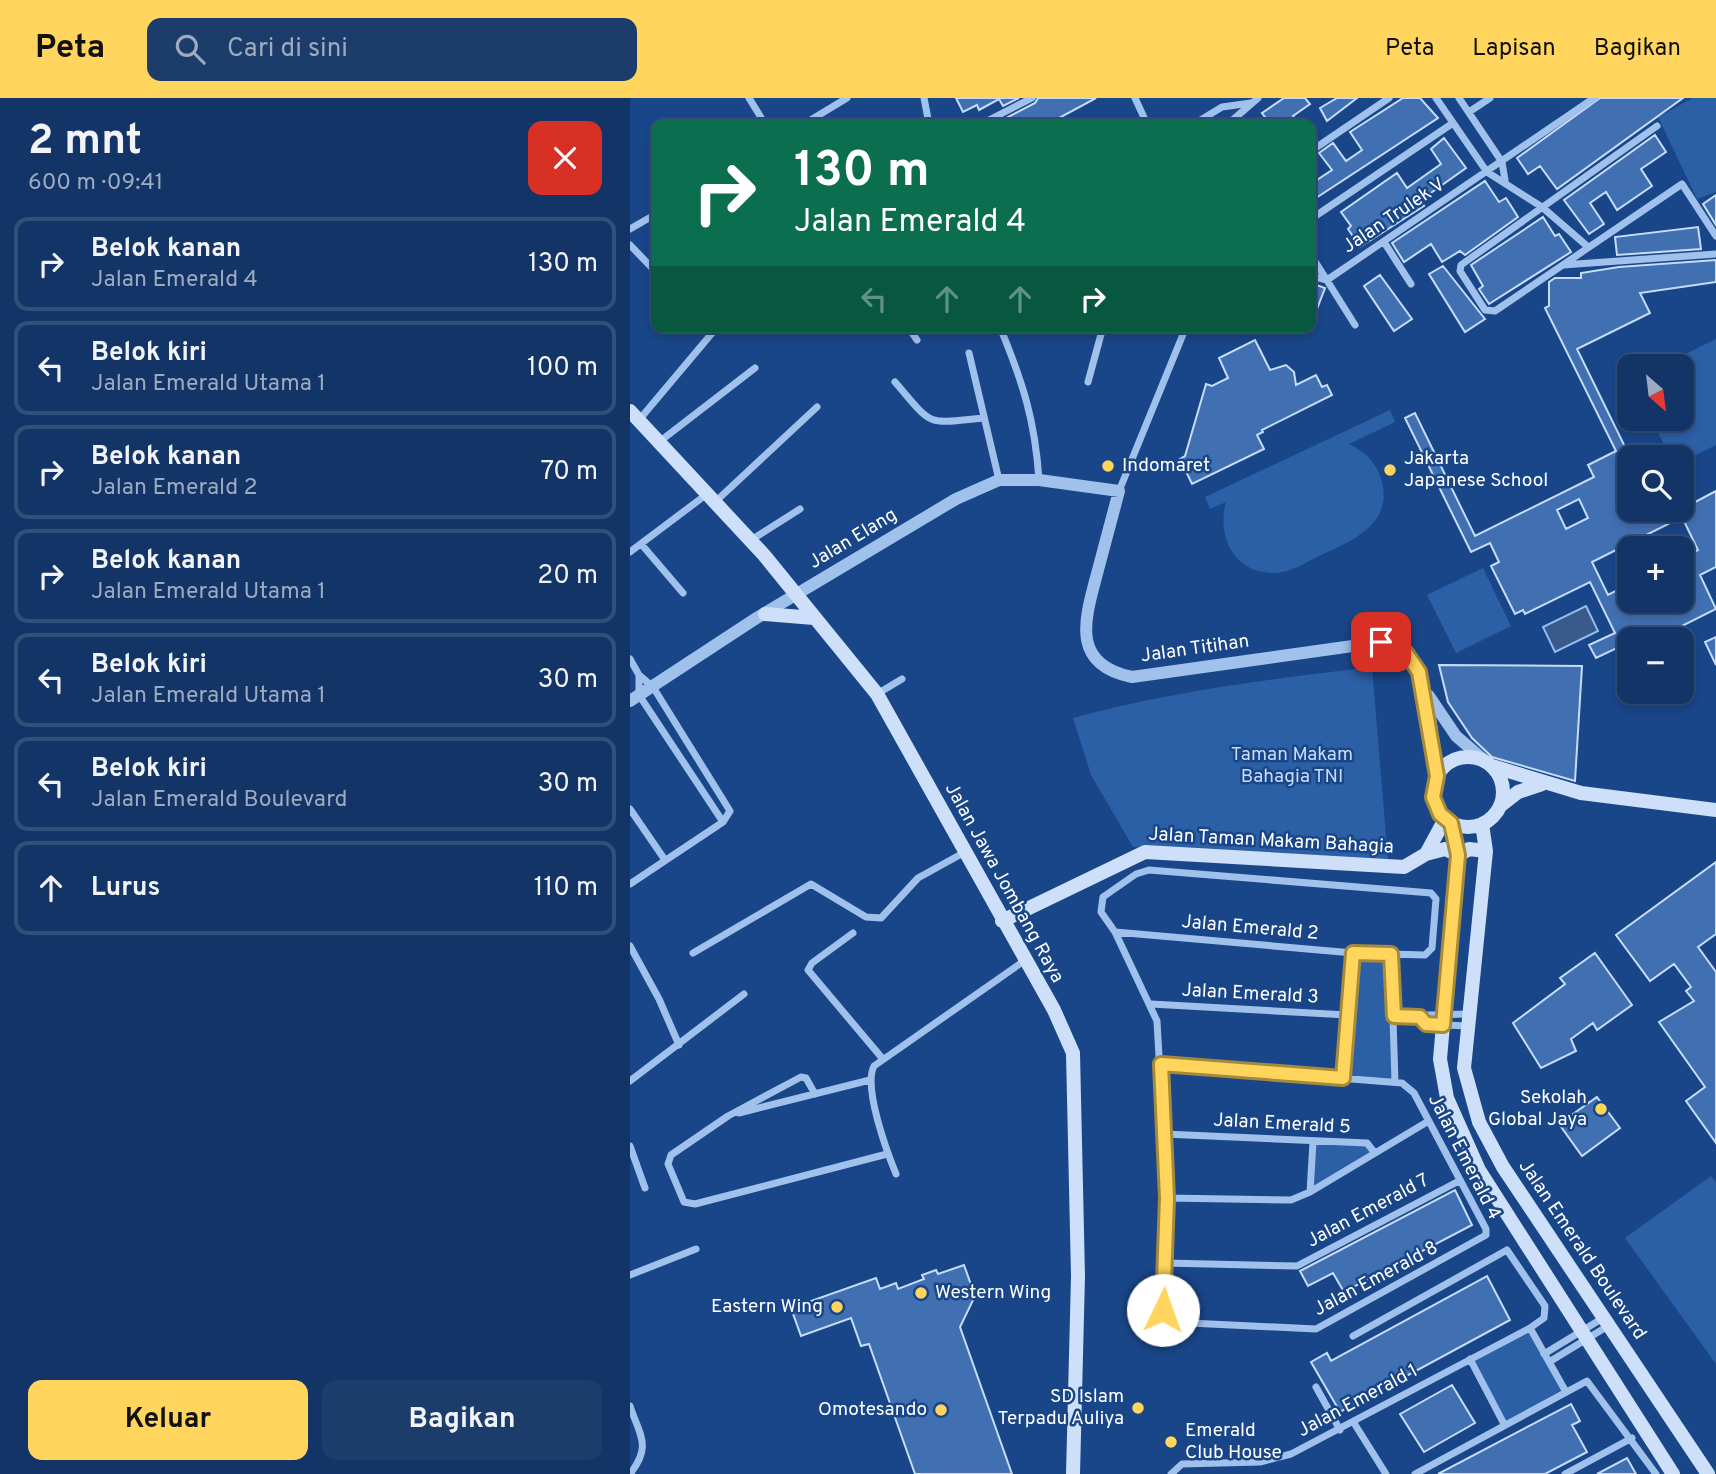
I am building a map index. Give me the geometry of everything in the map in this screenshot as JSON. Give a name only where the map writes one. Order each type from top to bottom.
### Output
[{"type":"main road","name":"Jalan Jawa Jombang Raya","points":[[634,416],[751,540],[877,694],[1024,961],[1054,1010],[1073,1053],[1078,1276],[1073,1474]]},
{"type":"main road","points":[[765,614],[814,618]]},
{"type":"main road","points":[[1673,1474],[1479,1170],[1456,1124],[1440,1070],[1458,855],[1448,821],[1433,797],[1437,776],[1454,760],[1470,757],[1542,784],[1581,793],[1716,810]]},
{"type":"main road","points":[[1488,764],[1503,788],[1500,806]]},
{"type":"main road","points":[[1448,821],[1461,827],[1482,824],[1518,792],[1542,784]]},
{"type":"main road","points":[[1426,854],[1448,821]]},
{"type":"main road","name":"Jalan Emerald Boulevard","points":[[1482,824],[1486,851],[1464,1068],[1479,1122],[1503,1167],[1708,1474]]},
{"type":"main road","points":[[1426,854],[1446,849],[1458,855]]},
{"type":"main road","points":[[1458,855],[1469,849],[1486,851]]},
{"type":"main road","name":"Jalan Taman Makam Bahagia","points":[[1002,921],[1145,852],[1404,867],[1426,854]]},
{"type":"street","points":[[749,98],[762,119]]},
{"type":"street","points":[[812,119],[847,98]]},
{"type":"street","points":[[924,98],[928,119]]},
{"type":"street","points":[[991,119],[1032,98]]},
{"type":"street","points":[[1135,98],[1145,119]]},
{"type":"street","points":[[1316,148],[1389,98]]},
{"type":"street","points":[[1436,98],[1487,172],[1504,180],[1542,207],[1587,246]]},
{"type":"street","points":[[1459,98],[1502,162],[1504,180]]},
{"type":"street","points":[[1469,113],[1490,98]]},
{"type":"street","name":"Jalan Trulek V","points":[[1327,280],[1594,98]]},
{"type":"street","points":[[1202,119],[1222,107],[1254,100]]},
{"type":"street","points":[[1233,119],[1254,100]]},
{"type":"street","points":[[1316,216],[1453,123]]},
{"type":"street","points":[[1657,126],[1461,265],[1460,271],[1485,310],[1495,311],[1682,184],[1716,236]]},
{"type":"street","points":[[630,229],[651,217]]},
{"type":"street","points":[[1384,242],[1411,284]]},
{"type":"street","points":[[630,245],[651,267]]},
{"type":"street","points":[[1563,265],[1716,254]]},
{"type":"street","points":[[1316,264],[1356,325]]},
{"type":"street","points":[[1316,277],[1327,280]]},
{"type":"street","points":[[634,416],[712,333]]},
{"type":"street","points":[[913,333],[918,340]]},
{"type":"street","points":[[1002,333],[1026,391],[1035,431],[1039,480]]},
{"type":"street","points":[[1088,382],[1101,333]]},
{"type":"street","name":"Jalan Titihan","points":[[1184,333],[1119,491],[1084,621],[1088,645],[1103,668],[1132,677],[1381,642],[1406,653],[1419,672],[1437,776]]},
{"type":"street","points":[[969,353],[999,480]]},
{"type":"street","points":[[659,443],[755,368]]},
{"type":"street","points":[[895,382],[928,420],[941,422],[984,418]]},
{"type":"street","points":[[630,552],[711,498],[817,407]]},
{"type":"street","name":"Jalan Elang","points":[[635,698],[765,614],[956,499],[999,480],[1039,480],[1119,491]]},
{"type":"street","points":[[751,540],[800,509]]},
{"type":"street","points":[[642,545],[683,593]]},
{"type":"street","points":[[630,659],[639,676],[653,687],[727,802],[730,811],[723,822],[630,884]]},
{"type":"street","points":[[639,676],[635,698],[723,822]]},
{"type":"street","points":[[877,694],[902,679]]},
{"type":"street","name":"Jalan Titihan","points":[[1423,687],[1456,736],[1488,764]]},
{"type":"street","points":[[630,809],[665,860]]},
{"type":"street","points":[[693,953],[811,884],[866,917],[881,918],[918,878],[965,852]]},
{"type":"street","name":"Jalan Emerald 2","points":[[1149,870],[1432,893],[1436,899],[1432,948],[1425,955],[1353,953],[1115,932],[1101,912],[1103,897],[1136,874],[1149,870]]},
{"type":"street","points":[[1115,932],[1157,1021],[1167,1198],[1165,1263]]},
{"type":"street","points":[[853,933],[812,963],[808,970],[882,1058]]},
{"type":"street","points":[[630,946],[659,999],[679,1045]]},
{"type":"street","points":[[1343,1078],[1353,953]]},
{"type":"street","points":[[1161,1064],[1395,1082],[1391,954]]},
{"type":"street","points":[[896,1174],[887,1154],[870,1080],[874,1066],[1024,961]]},
{"type":"street","points":[[630,1081],[744,994]]},
{"type":"street","name":"Jalan Emerald 3","points":[[1151,1004],[1347,1015]]},
{"type":"street","points":[[1394,1016],[1420,1017],[1426,1024],[1444,1019],[1467,1020]]},
{"type":"street","points":[[1444,1019],[1467,1020]]},
{"type":"street","points":[[815,1094],[806,1078],[800,1077],[728,1116],[669,1156],[668,1164],[684,1202],[695,1204],[887,1154]]},
{"type":"street","points":[[728,1116],[870,1080]]},
{"type":"street","name":"Jalan Emerald 4","points":[[1395,1082],[1408,1087],[1414,1093],[1486,1229],[1481,1240]]},
{"type":"street","name":"Jalan Emerald 5","points":[[1164,1134],[1367,1143],[1374,1152],[1427,1122]]},
{"type":"street","points":[[1310,1192],[1313,1142]]},
{"type":"street","points":[[630,1146],[645,1188]]},
{"type":"street","points":[[1167,1198],[1291,1200],[1310,1192],[1374,1152]]},
{"type":"street","name":"Jalan Emerald 7","points":[[1165,1263],[1297,1266],[1459,1181]]},
{"type":"street","name":"Jalan Emerald 8","points":[[1165,1263],[1163,1310],[1169,1322],[1316,1329],[1481,1240]]},
{"type":"street","points":[[630,1275],[696,1249]]},
{"type":"street","name":"Jalan Emerald 1","points":[[1173,1471],[1182,1464],[1275,1460],[1354,1423],[1530,1328],[1544,1318],[1545,1306],[1507,1250],[1353,1336]]},
{"type":"street","points":[[1549,1362],[1606,1322]]},
{"type":"street","points":[[1530,1328],[1566,1392]]},
{"type":"street","points":[[1544,1354],[1583,1336]]},
{"type":"street","points":[[1470,1359],[1504,1424]]},
{"type":"street","points":[[1415,1474],[1587,1381],[1632,1438],[1656,1474]]},
{"type":"street","points":[[1316,1387],[1340,1430]]},
{"type":"street","points":[[630,1406],[644,1448],[640,1461],[630,1474]]},
{"type":"street","points":[[1354,1423],[1386,1474]]},
{"type":"street","points":[[1565,1474],[1632,1438]]},
{"type":"green space","points":[[1693,98],[1716,98],[1716,192],[1697,199],[1658,117]]},
{"type":"green space","points":[[1716,339],[1716,445],[1694,456],[1694,445],[1664,445],[1657,431],[1694,431],[1694,354],[1685,354]]},
{"type":"green space","points":[[1390,410],[1395,422],[1349,444],[1370,459],[1382,482],[1384,497],[1381,510],[1366,530],[1343,545],[1286,571],[1260,572],[1239,560],[1232,551],[1224,528],[1226,502],[1210,509],[1205,497]]},
{"type":"green space","points":[[1483,568],[1511,626],[1456,653],[1427,595]]},
{"type":"green space","name":"Taman Makam Bahagia TNI","points":[[1372,667],[1388,859],[1133,847],[1091,775],[1073,718],[1184,693]]},
{"type":"green space","points":[[1353,953],[1391,954],[1395,1082],[1343,1078]]},
{"type":"green space","points":[[1313,1142],[1367,1143],[1374,1152],[1310,1192]]},
{"type":"green space","points":[[1711,1176],[1716,1182],[1716,1364],[1625,1238]]},
{"type":"green space","points":[[1530,1328],[1566,1392],[1504,1424],[1470,1359]]},
{"type":"shaded area","points":[[1586,606],[1598,631],[1555,652],[1543,627]]},
{"type":"building","points":[[956,98],[1019,98],[1003,106],[999,99],[979,110],[977,105],[963,112]]},
{"type":"building","points":[[1038,98],[1096,98],[1057,119],[1009,119],[1008,117],[1035,103]]},
{"type":"building","points":[[1284,98],[1305,98],[1310,104],[1293,116],[1295,119],[1266,119],[1262,113]]},
{"type":"building","points":[[1337,98],[1357,98],[1327,121],[1320,108]]},
{"type":"building","points":[[1403,98],[1420,98],[1438,118],[1316,198],[1316,181],[1332,170],[1319,153],[1333,143],[1346,161],[1362,150],[1350,132]]},
{"type":"building","points":[[1600,98],[1683,98],[1557,189],[1540,166],[1528,174],[1517,158]]},
{"type":"building","points":[[1655,135],[1666,152],[1641,169],[1652,186],[1617,210],[1606,192],[1590,203],[1604,224],[1589,234],[1564,200]]},
{"type":"building","points":[[1444,138],[1466,168],[1421,200],[1424,206],[1360,247],[1348,229],[1351,226],[1341,212],[1397,173],[1407,188],[1441,164],[1431,149]]},
{"type":"building","points":[[1485,181],[1499,202],[1506,198],[1518,217],[1465,255],[1460,251],[1442,262],[1431,244],[1404,262],[1392,243]]},
{"type":"building","points":[[1716,195],[1716,225],[1703,204]]},
{"type":"building","points":[[1543,217],[1555,236],[1559,234],[1571,252],[1489,304],[1479,289],[1483,286],[1471,265]]},
{"type":"building","points":[[1698,227],[1701,249],[1617,255],[1615,237]]},
{"type":"building","points":[[1716,260],[1716,282],[1640,293],[1650,313],[1577,349],[1624,445],[1617,445],[1617,522],[1672,522],[1644,536],[1617,536],[1617,550],[1592,562],[1608,595],[1617,590],[1617,613],[1694,613],[1694,552],[1698,550],[1694,536],[1691,536],[1684,522],[1694,522],[1694,503],[1716,491],[1716,567],[1700,575],[1716,609],[1680,627],[1617,627],[1617,648],[1596,658],[1589,645],[1615,633],[1590,582],[1525,614],[1523,610],[1515,614],[1491,566],[1499,562],[1490,543],[1471,552],[1405,418],[1415,413],[1475,536],[1594,477],[1588,465],[1616,451],[1545,308],[1549,306],[1549,282],[1555,278],[1581,278],[1581,273],[1619,267]],"holes":[[[1579,499],[1588,518],[1566,529],[1557,510]]]},
{"type":"building","points":[[1443,266],[1485,319],[1465,332],[1429,274]]},
{"type":"building","points":[[1380,275],[1412,319],[1394,331],[1364,286]]},
{"type":"building","points":[[1316,285],[1325,288],[1316,312]]},
{"type":"building","points":[[1255,340],[1270,370],[1286,365],[1294,372],[1296,385],[1316,375],[1322,387],[1327,385],[1332,395],[1262,430],[1263,432],[1257,435],[1264,449],[1192,484],[1180,459],[1185,456],[1206,384],[1212,386],[1228,378],[1219,358]]},
{"type":"building","points":[[1716,637],[1716,665],[1705,642]]},
{"type":"building","points":[[1439,665],[1582,666],[1575,781],[1492,757],[1472,738],[1448,702]]},
{"type":"building","points":[[1716,862],[1716,934],[1698,947],[1716,972],[1716,1143],[1686,1101],[1705,1087],[1659,1022],[1694,1001],[1686,991],[1691,987],[1674,964],[1650,981],[1616,935]]},
{"type":"building","points":[[1595,953],[1632,1005],[1597,1030],[1593,1023],[1571,1039],[1576,1051],[1541,1068],[1513,1023],[1565,984],[1560,978]]},
{"type":"building","points":[[1597,1097],[1620,1128],[1582,1156],[1559,1124]]},
{"type":"building","points":[[1455,1190],[1472,1225],[1344,1292],[1333,1273],[1308,1286],[1300,1271]]},
{"type":"building","name":"Omotesando","points":[[964,1265],[975,1296],[960,1327],[1012,1474],[915,1474],[869,1344],[861,1346],[851,1318],[801,1336],[791,1308],[876,1278],[880,1289],[896,1283],[898,1289],[924,1279],[922,1275],[936,1270],[938,1274]]},
{"type":"building","points":[[1487,1276],[1510,1320],[1340,1412],[1311,1362],[1327,1353],[1331,1361]]},
{"type":"building","points":[[1452,1385],[1475,1423],[1424,1452],[1400,1414]]},
{"type":"building","points":[[1571,1404],[1580,1421],[1572,1425],[1587,1452],[1545,1474],[1438,1474]]},
{"type":"building","points":[[1627,1458],[1636,1474],[1597,1474]]},
{"type":"place","name":"Indomaret","points":[[1108,466]]},
{"type":"place","name":"Jakarta Japanese School","points":[[1390,470]]},
{"type":"place","name":"Sekolah Global Jaya","points":[[1601,1109]]},
{"type":"place","name":"Western Wing","points":[[921,1293]]},
{"type":"place","name":"Eastern Wing","points":[[837,1307]]},
{"type":"place","name":"SD Islam Terpadu Auliya","points":[[1138,1408]]},
{"type":"place","name":"Omotesando","points":[[941,1410]]},
{"type":"place","name":"Emerald Club House","points":[[1171,1442]]},
{"type":"route","points":[[1163,1310],[1167,1198],[1161,1064],[1343,1078],[1353,953],[1391,954],[1394,1016],[1420,1017],[1426,1024],[1443,1025],[1458,855],[1451,823],[1440,814],[1433,797],[1437,776],[1432,732],[1419,672],[1406,653],[1398,647],[1381,642]]}]
